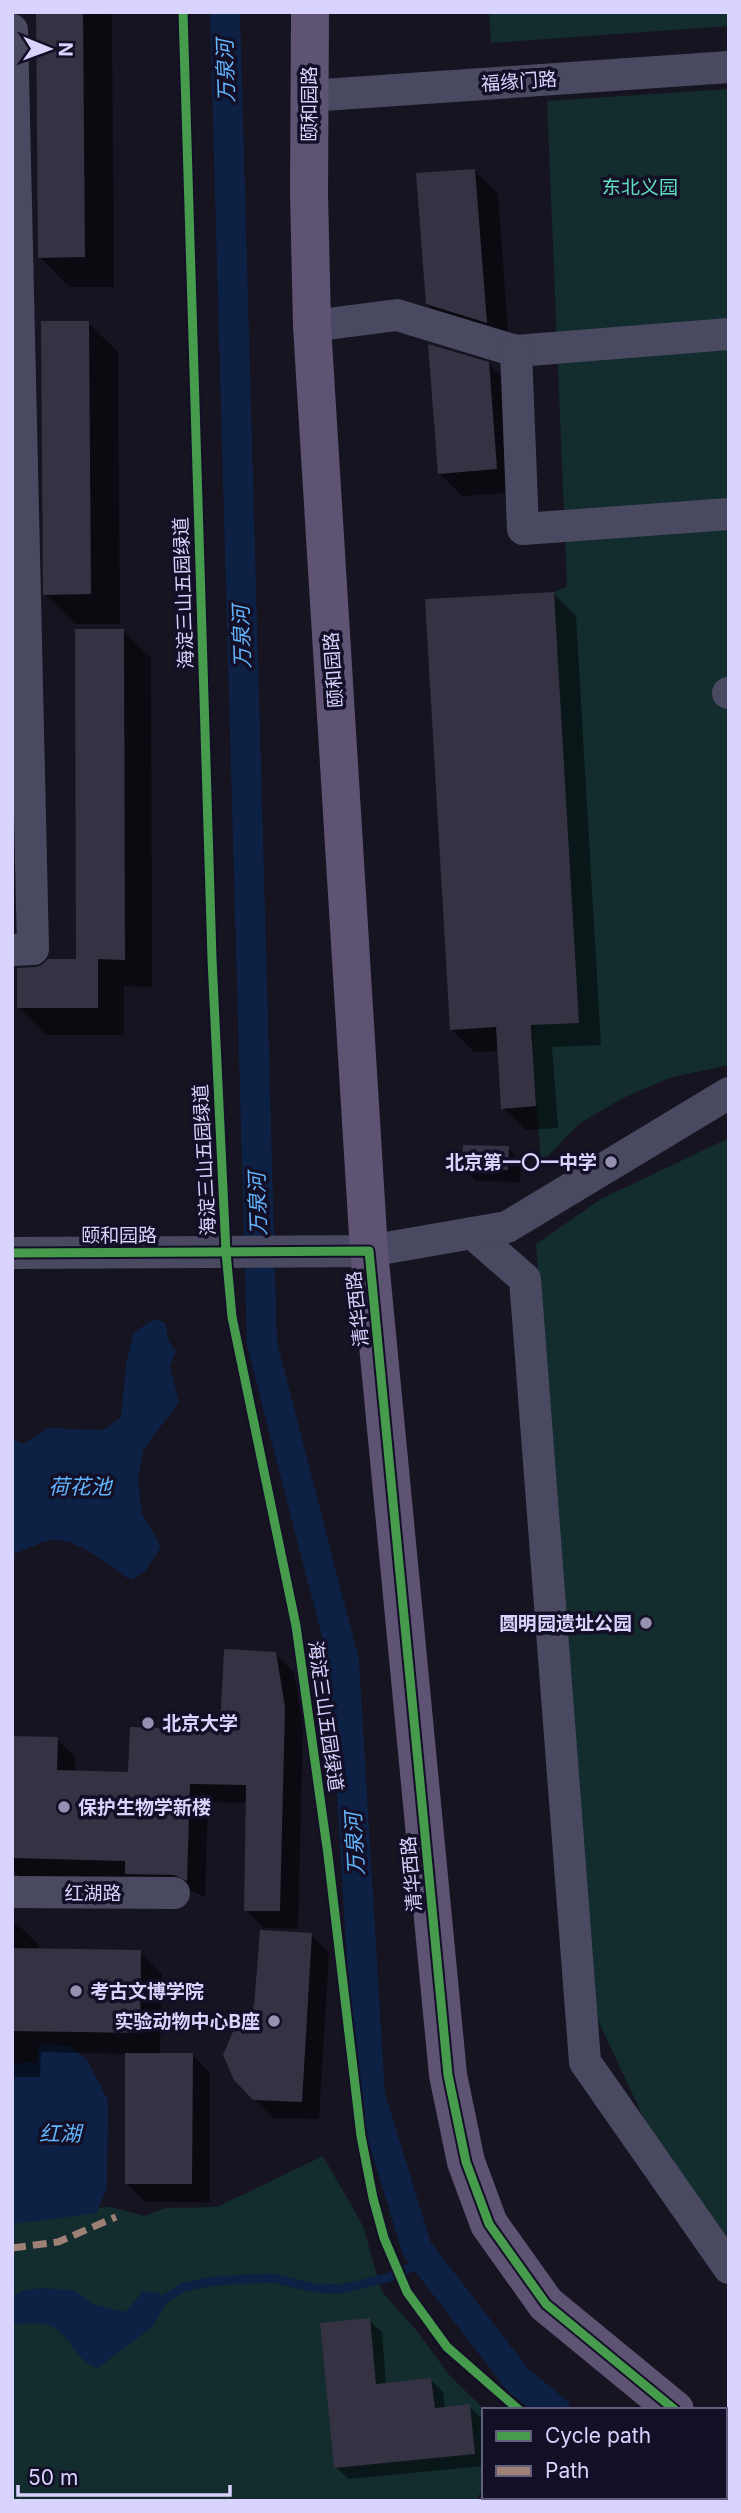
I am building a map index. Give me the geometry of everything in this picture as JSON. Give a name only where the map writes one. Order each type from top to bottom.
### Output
[{"type":"main road","name":"颐和园路","points":[[310,12],[312,326],[369,1251]]},
{"type":"main road","name":"清华西路","points":[[369,1251],[448,2075],[466,2162],[489,2224],[546,2304],[673,2408]]},
{"type":"street","points":[[12,30],[15,275],[33,949],[12,950]]},
{"type":"street","name":"福缘门路","points":[[309,96],[729,67]]},
{"type":"street","points":[[312,326],[397,315],[516,351],[729,334]]},
{"type":"street","points":[[516,351],[523,528],[729,514]]},
{"type":"street","points":[[369,1251],[507,1227],[729,1093]]},
{"type":"street","points":[[471,1233],[525,1279],[584,2062],[729,2268]]},
{"type":"street","name":"颐和园路","points":[[12,1253],[369,1251]]},
{"type":"street","name":"红湖路","points":[[12,1892],[174,1893]]},
{"type":"green space","points":[[489,12],[729,12],[729,26],[491,43]]},
{"type":"green space","name":"东北义园","points":[[729,89],[729,1065],[669,1078],[621,1099],[580,1123],[541,1163],[533,1025],[579,1022],[554,592],[567,587],[547,101]]},
{"type":"green space","name":"圆明园遗址公园","points":[[729,1138],[729,2240],[654,2140],[589,2001],[536,1244],[601,1199]]},
{"type":"green space","points":[[323,2156],[363,2226],[382,2292],[417,2331],[450,2376],[483,2408],[482,2491],[475,2501],[12,2501],[12,2212],[111,2207],[144,2216],[165,2208],[217,2207]]},
{"type":"water","name":"荷花池","points":[[154,1319],[165,1323],[169,1342],[176,1351],[170,1367],[179,1402],[143,1450],[138,1480],[142,1513],[161,1547],[145,1571],[131,1580],[90,1552],[67,1542],[43,1542],[12,1555],[12,1439],[24,1444],[47,1428],[104,1430],[121,1417],[126,1365],[133,1333]]},
{"type":"water","name":"红湖","points":[[39,2044],[70,2046],[87,2060],[108,2100],[107,2187],[97,2213],[12,2224],[12,2065],[37,2063]]},
{"type":"water","points":[[25,2290],[74,2290],[93,2304],[125,2312],[143,2291],[160,2293],[165,2305],[153,2326],[98,2368],[84,2360],[65,2337],[52,2327],[12,2324],[12,2296]]},
{"type":"building","points":[[36,12],[83,12],[85,257],[38,258]]},
{"type":"building","points":[[475,169],[487,323],[426,304],[416,173]]},
{"type":"building","points":[[41,321],[89,321],[91,594],[43,595]]},
{"type":"building","points":[[428,344],[489,362],[497,469],[438,474]]},
{"type":"building","points":[[554,592],[579,1023],[531,1025],[536,1106],[501,1109],[496,1027],[450,1030],[425,599]]},
{"type":"building","points":[[75,629],[124,629],[125,960],[98,959],[98,1008],[17,1008],[17,968],[42,965],[48,959],[76,959]]},
{"type":"building","points":[[463,1145],[509,1146],[508,1170],[462,1169]]},
{"type":"building","points":[[224,1649],[276,1652],[285,1707],[280,1911],[244,1911],[246,1785],[190,1784],[187,1881],[174,1875],[125,1874],[125,1861],[12,1858],[12,1736],[58,1737],[57,1770],[128,1772],[130,1727],[220,1730]]},
{"type":"building","name":"实验动物中心B座","points":[[260,1930],[312,1933],[302,2102],[253,2100],[234,2080],[223,2055],[235,2027],[254,2006]]},
{"type":"building","name":"考古文博学院","points":[[12,1948],[141,1950],[140,2033],[12,2031]]},
{"type":"building","points":[[125,2053],[193,2053],[192,2184],[125,2184]]},
{"type":"building","points":[[370,2318],[376,2384],[431,2378],[435,2408],[470,2404],[475,2454],[334,2468],[320,2323]]},
{"type":"waterway","name":"万泉河","points":[[225,12],[262,1344],[344,1662],[370,2096],[417,2249],[518,2380],[553,2408]]},
{"type":"waterway","points":[[163,2300],[184,2287],[214,2281],[273,2278],[314,2288],[342,2289],[387,2278],[426,2261]]},
{"type":"marked path","points":[[12,2248],[58,2242],[116,2217]]},
{"type":"cycle path","name":"海淀三山五园绿道","points":[[183,12],[212,959],[226,1252],[232,1317],[296,1626],[328,1855],[361,2136],[373,2198],[384,2238],[407,2292],[447,2347],[517,2408]]},
{"type":"cycle path","points":[[12,1253],[369,1251],[448,2075],[466,2162],[489,2224],[546,2304],[673,2408]]},
{"type":"place","name":"北京第一〇一中学","points":[[611,1162]]},
{"type":"place","name":"圆明园遗址公园","points":[[646,1623]]},
{"type":"place","name":"北京大学","points":[[148,1723]]},
{"type":"place","name":"保护生物学新楼","points":[[64,1807]]},
{"type":"place","name":"考古文博学院","points":[[76,1991]]},
{"type":"place","name":"实验动物中心B座","points":[[274,2021]]}]
